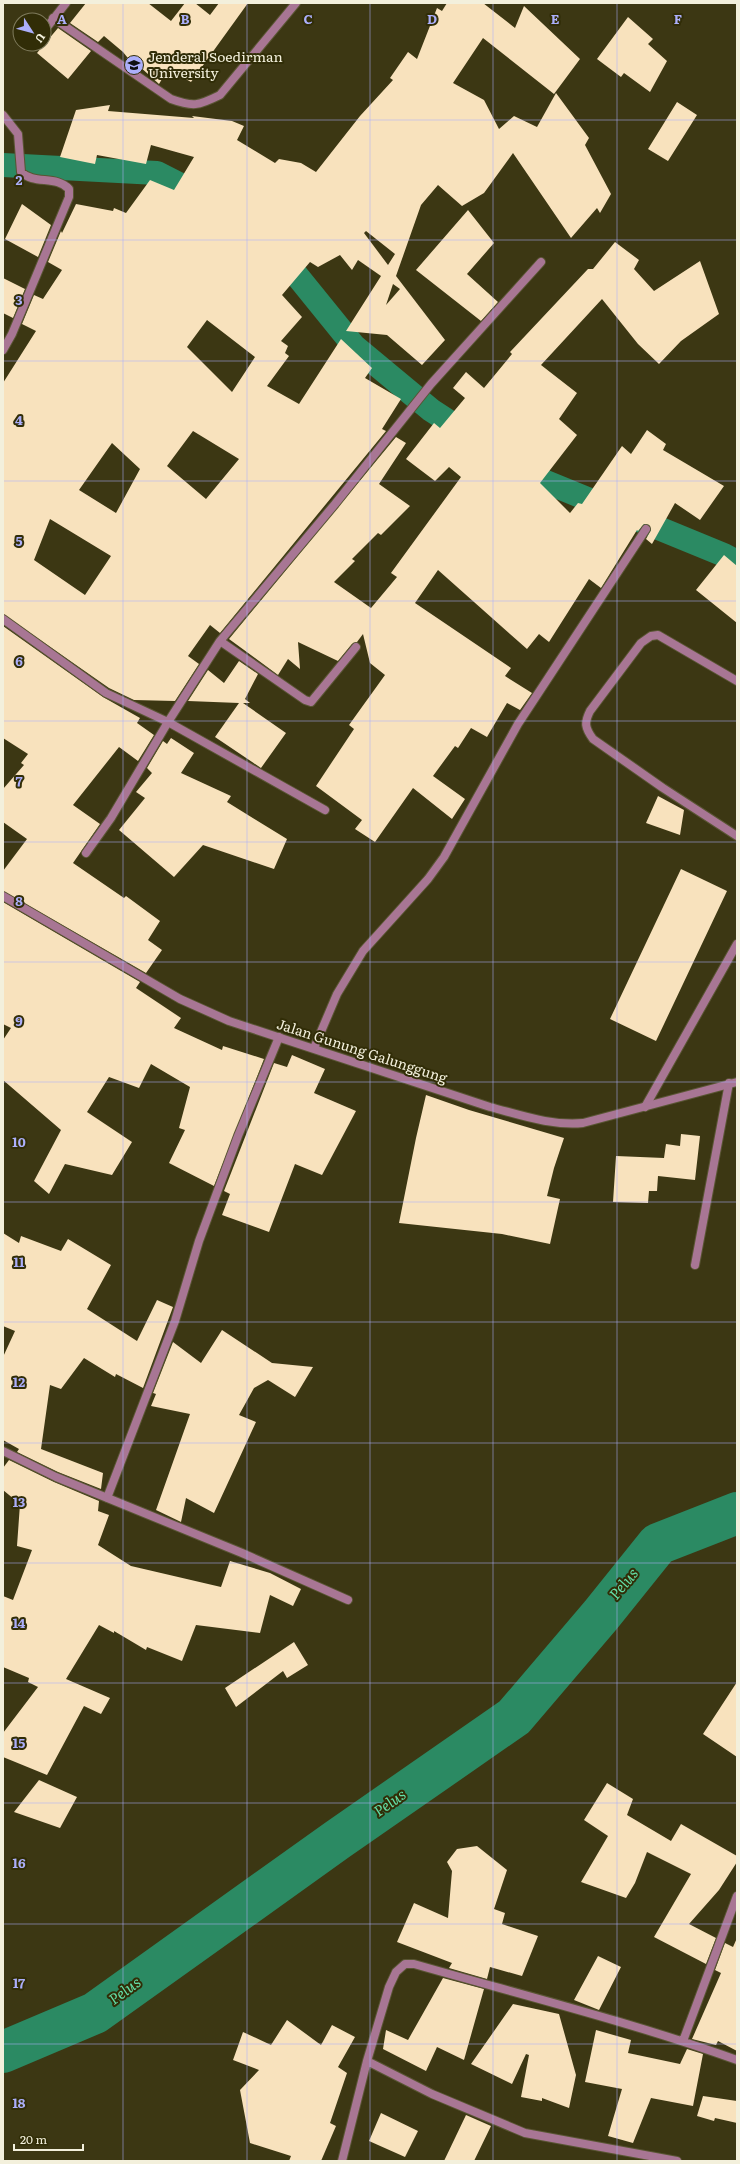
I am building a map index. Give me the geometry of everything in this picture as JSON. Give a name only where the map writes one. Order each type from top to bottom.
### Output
[{"type":"street","points":[[66,3],[53,18],[171,99],[189,105],[208,101],[220,95],[296,3]]},
{"type":"street","points":[[3,115],[18,134],[21,172],[29,177],[59,181],[69,189],[69,197],[12,334],[3,350]]},
{"type":"street","points":[[86,853],[111,818],[168,722],[220,641],[335,504],[431,384],[540,262]]},
{"type":"street","points":[[314,1048],[337,994],[360,957],[374,937],[428,879],[444,857],[518,724],[646,529]]},
{"type":"street","points":[[3,619],[106,693],[168,722],[325,810]]},
{"type":"street","points":[[737,681],[658,635],[651,636],[641,643],[590,711],[585,722],[586,730],[593,739],[663,788],[737,836]]},
{"type":"street","points":[[220,641],[305,700],[311,702],[356,646]]},
{"type":"street","name":"Jalan Gunung Galunggung","points":[[3,896],[180,999],[229,1021],[490,1107],[563,1125],[582,1123],[645,1108],[733,1083]]},
{"type":"street","points":[[645,1108],[737,944]]},
{"type":"street","points":[[107,1498],[175,1322],[199,1241],[232,1151],[279,1037]]},
{"type":"street","points":[[695,1265],[733,1083]]},
{"type":"street","points":[[3,1451],[56,1477],[242,1553],[348,1600]]},
{"type":"street","points":[[683,2041],[737,1896]]},
{"type":"street","points":[[342,2161],[367,2061],[389,1987],[396,1972],[405,1964],[414,1964],[683,2041],[737,2060]]},
{"type":"street","points":[[367,2061],[432,2094],[525,2133],[677,2161]]},
{"type":"building","points":[[86,3],[148,3],[171,21],[185,3],[195,3],[210,15],[219,3],[248,3],[191,82],[168,69],[159,84],[138,65],[136,68],[123,52],[104,36],[98,42],[70,23]]},
{"type":"building","points":[[447,3],[483,3],[515,28],[524,6],[580,59],[554,94],[483,38],[453,83],[484,100],[499,129],[514,116],[537,127],[556,93],[589,138],[585,145],[611,194],[600,213],[597,208],[571,238],[513,153],[484,193],[462,206],[438,185],[421,205],[396,276],[445,340],[422,365],[387,335],[346,331],[381,276],[358,260],[352,270],[340,255],[318,267],[310,262],[282,295],[302,317],[281,341],[288,346],[285,353],[289,356],[267,386],[299,404],[341,339],[372,368],[365,378],[401,399],[382,429],[386,431],[220,633],[210,625],[188,656],[199,664],[175,701],[134,700],[109,688],[3,614],[3,383],[36,331],[22,324],[34,295],[43,299],[62,270],[48,262],[61,231],[62,233],[76,204],[113,211],[114,208],[126,213],[150,180],[174,190],[194,157],[151,145],[146,164],[97,155],[95,164],[60,157],[76,110],[110,105],[108,111],[194,118],[192,116],[232,121],[244,126],[237,140],[275,163],[279,159],[301,163],[316,172],[360,116],[393,80],[390,78],[408,52],[417,59],[437,8],[442,11]],"holes":[[[366,231],[395,254],[388,265],[364,233]],[[393,284],[400,289],[386,305]],[[207,320],[255,357],[232,392],[187,347]],[[193,431],[239,459],[206,499],[167,466]],[[112,443],[140,469],[116,513],[79,490]],[[50,519],[111,556],[85,595],[34,560]]]},
{"type":"building","points":[[628,17],[653,39],[648,44],[667,61],[650,92],[624,73],[621,77],[597,59]]},
{"type":"building","points":[[58,28],[91,51],[68,79],[37,53],[52,52],[52,35]]},
{"type":"building","points":[[677,102],[697,115],[668,161],[648,149]]},
{"type":"building","points":[[22,204],[51,225],[38,257],[5,239]]},
{"type":"building","points":[[468,210],[494,243],[467,274],[498,302],[481,321],[416,270]]},
{"type":"building","points":[[615,242],[639,260],[634,269],[654,291],[700,261],[719,314],[681,341],[659,364],[638,344],[602,299],[541,365],[577,393],[559,419],[577,435],[540,483],[570,513],[578,503],[582,504],[622,446],[631,454],[647,430],[666,444],[663,450],[724,486],[700,520],[675,503],[652,544],[646,539],[651,530],[649,525],[644,524],[638,531],[637,530],[601,588],[589,579],[549,642],[539,634],[527,649],[438,570],[415,603],[511,668],[505,676],[532,693],[520,710],[507,703],[487,737],[471,728],[458,748],[455,746],[433,776],[465,799],[452,819],[413,788],[375,842],[355,829],[362,820],[316,786],[354,729],[349,725],[385,675],[370,663],[363,634],[357,642],[352,644],[338,661],[298,642],[300,669],[288,659],[278,675],[229,639],[396,437],[406,443],[379,484],[410,506],[381,535],[378,533],[352,559],[355,561],[334,582],[371,608],[397,577],[391,573],[461,477],[449,467],[435,481],[406,459],[434,423],[440,428],[465,398],[453,388],[466,372],[484,388],[512,354],[510,352],[588,269],[593,269]]},
{"type":"building","points":[[3,278],[25,289],[13,318],[3,313]]},
{"type":"building","points":[[724,555],[737,566],[737,623],[696,590]]},
{"type":"building","points":[[3,626],[103,697],[140,718],[137,723],[154,735],[138,761],[119,747],[73,805],[100,824],[73,863],[124,898],[126,896],[160,921],[148,940],[162,950],[146,973],[3,891],[3,871],[27,839],[3,822],[3,789],[24,765],[21,763],[28,754],[3,738]]},
{"type":"building","points":[[239,661],[258,674],[245,699],[250,703],[243,703],[286,733],[261,768],[215,737],[239,703],[188,701],[208,670],[224,683]]},
{"type":"building","points":[[171,738],[194,753],[181,773],[231,796],[227,802],[287,839],[274,869],[203,845],[174,877],[119,830],[145,798],[136,792],[152,773],[147,768],[163,741],[167,744]]},
{"type":"building","points":[[658,796],[684,810],[680,835],[646,823]]},
{"type":"building","points":[[681,869],[727,891],[656,1041],[610,1019]]},
{"type":"building","points":[[3,902],[140,982],[136,988],[181,1018],[174,1028],[222,1050],[223,1046],[264,1059],[214,1186],[169,1163],[185,1130],[179,1128],[190,1087],[151,1064],[139,1088],[109,1077],[87,1112],[132,1142],[112,1175],[65,1164],[49,1194],[34,1181],[61,1130],[3,1080],[3,1040],[11,1028],[3,1024]]},
{"type":"building","points":[[292,1055],[325,1069],[314,1093],[356,1111],[322,1175],[295,1164],[269,1232],[222,1215],[230,1194],[224,1191],[274,1063],[287,1067]]},
{"type":"building","points":[[426,1095],[469,1110],[564,1138],[547,1196],[560,1199],[550,1244],[502,1234],[399,1223]]},
{"type":"building","points":[[681,1134],[700,1136],[695,1180],[658,1176],[657,1191],[649,1191],[648,1203],[613,1202],[616,1156],[664,1158],[666,1144],[680,1146]]},
{"type":"building","points":[[3,1233],[19,1243],[21,1236],[61,1251],[68,1239],[111,1265],[87,1309],[137,1341],[157,1300],[173,1307],[143,1388],[116,1374],[115,1377],[84,1358],[61,1389],[50,1385],[41,1449],[103,1473],[101,1489],[58,1472],[17,1452],[19,1449],[3,1440],[3,1357],[15,1331],[3,1326]]},
{"type":"building","points":[[222,1330],[272,1363],[313,1367],[295,1397],[268,1380],[254,1388],[239,1415],[256,1422],[214,1513],[186,1498],[181,1522],[156,1510],[190,1414],[151,1406],[156,1394],[153,1393],[173,1342],[201,1363]]},
{"type":"building","points":[[9,1460],[54,1482],[99,1501],[98,1511],[109,1515],[98,1545],[131,1566],[221,1587],[230,1561],[270,1573],[301,1589],[293,1606],[270,1595],[260,1633],[196,1625],[182,1661],[147,1647],[146,1650],[114,1631],[114,1633],[99,1625],[66,1679],[110,1698],[101,1714],[84,1706],[47,1775],[3,1757],[3,1733],[38,1687],[28,1682],[29,1678],[3,1667],[3,1596],[13,1600],[32,1550],[17,1546],[20,1504],[3,1490],[3,1468]]},
{"type":"building","points":[[294,1642],[308,1665],[287,1678],[283,1671],[236,1707],[225,1688]]},
{"type":"building","points":[[737,1682],[737,1757],[703,1734]]},
{"type":"building","points":[[39,1780],[77,1797],[60,1828],[14,1812]]},
{"type":"building","points":[[607,1783],[633,1799],[627,1815],[671,1841],[681,1824],[737,1856],[737,1862],[719,1890],[689,1924],[716,1938],[706,1964],[654,1937],[691,1874],[647,1852],[635,1883],[626,1898],[581,1882],[608,1836],[584,1820]]},
{"type":"building","points":[[477,1846],[507,1870],[494,1909],[505,1913],[502,1924],[538,1936],[522,1976],[490,1967],[487,1979],[449,1968],[452,1963],[397,1942],[414,1903],[448,1918],[452,1871],[447,1862],[457,1849]]},
{"type":"building","points":[[737,1938],[737,2051],[718,2041],[716,2045],[692,2039],[721,1973],[715,1970],[725,1943],[733,1947]]},
{"type":"building","points":[[598,1956],[621,1967],[599,2010],[574,2000]]},
{"type":"building","points":[[443,1978],[484,1989],[464,2060],[437,2047],[426,2071],[383,2049],[386,2030],[408,2040]]},
{"type":"building","points":[[513,2004],[559,2014],[576,2075],[569,2108],[542,2098],[542,2101],[521,2097],[529,2055],[526,2054],[512,2084],[471,2064]]},
{"type":"building","points":[[287,2020],[321,2045],[332,2025],[355,2037],[338,2067],[347,2073],[330,2123],[336,2126],[321,2161],[289,2161],[291,2156],[250,2143],[240,2090],[259,2070],[233,2060],[243,2032],[271,2045]]},
{"type":"building","points":[[596,2030],[631,2040],[628,2053],[680,2064],[687,2049],[703,2054],[693,2106],[651,2098],[633,2143],[608,2136],[622,2089],[585,2082]]},
{"type":"building","points":[[703,2096],[737,2101],[737,2123],[715,2118],[714,2121],[697,2116]]},
{"type":"building","points":[[381,2113],[418,2131],[405,2157],[369,2141]]},
{"type":"building","points":[[466,2115],[491,2126],[474,2161],[444,2161]]},
{"type":"waterway","points":[[3,165],[157,173],[206,198]]},
{"type":"waterway","points":[[277,251],[354,346],[431,410],[474,438]]},
{"type":"waterway","points":[[514,465],[529,475],[724,555],[737,562]]},
{"type":"waterway","name":"Pelus","points":[[3,2052],[95,2013],[337,1840],[514,1717],[601,1615],[658,1544],[737,1513]]},
{"type":"place","name":"Jenderal Soedirman University","points":[[134,65]]}]
